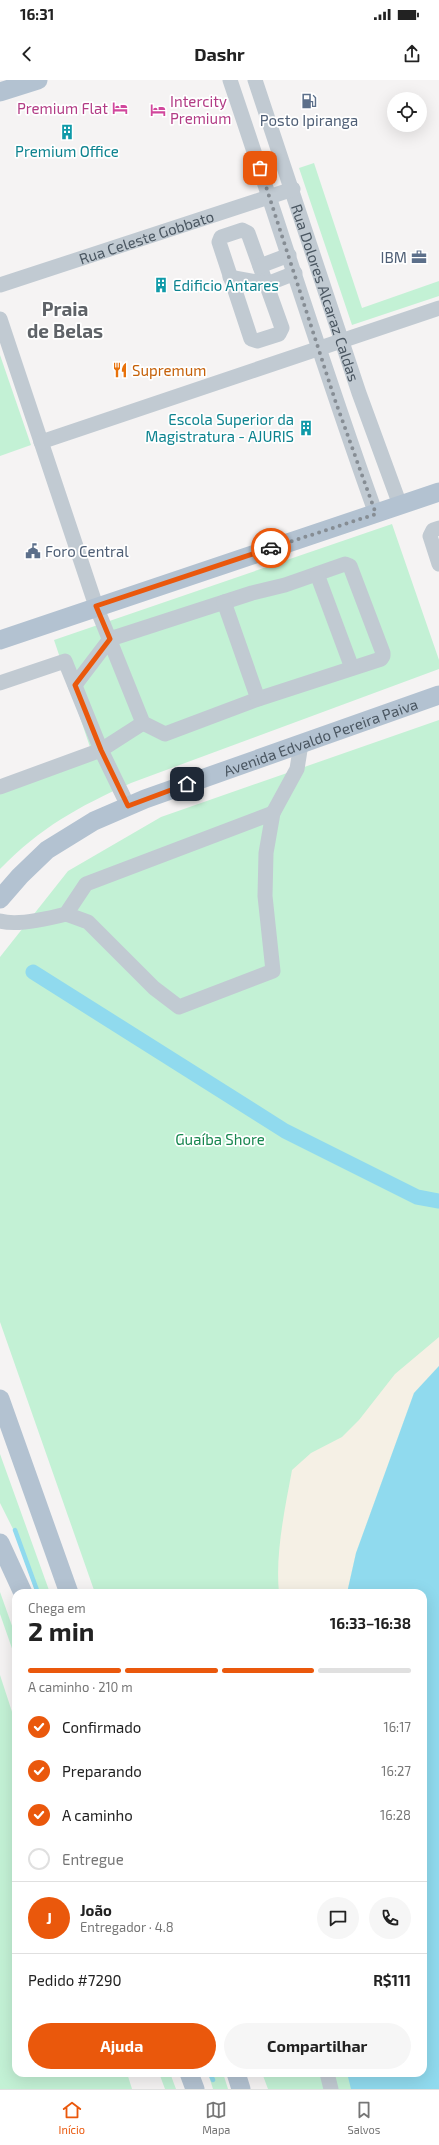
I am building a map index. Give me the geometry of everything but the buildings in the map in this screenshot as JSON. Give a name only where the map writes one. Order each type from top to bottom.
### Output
[{"type":"main road","points":[[0,92],[38,80]]},
{"type":"main road","points":[[0,640],[96,606],[439,492]]},
{"type":"main road","name":"Avenida Edvaldo Pereira Paiva","points":[[0,900],[20,876],[47,850],[94,821],[128,806],[439,695]]},
{"type":"main road","points":[[0,1398],[68,1589]]},
{"type":"main road","points":[[0,1543],[21,1589]]},
{"type":"main road","points":[[190,2077],[195,2089]]},
{"type":"main road","points":[[237,2077],[241,2089]]},
{"type":"street","name":"Rua Dolores Alcaraz Caldas","points":[[230,80],[270,197],[335,400],[376,514]]},
{"type":"street","name":"Rua Dolores Alcaraz Caldas","points":[[255,80],[293,189],[359,393],[400,504]]},
{"type":"street","name":"Rua Celeste Gobbato","points":[[0,285],[293,189]]},
{"type":"street","points":[[246,230],[260,266],[282,332],[253,341],[218,242],[221,237],[246,230]]},
{"type":"street","points":[[260,266],[288,255]]},
{"type":"street","points":[[230,276],[267,284],[295,274]]},
{"type":"street","points":[[41,442],[439,308]]},
{"type":"street","points":[[0,320],[96,606],[110,639],[143,723],[166,734],[258,699],[381,659],[384,656],[348,564],[110,639],[75,685]]},
{"type":"street","points":[[335,400],[359,393]]},
{"type":"street","points":[[439,528],[432,530],[430,536],[439,564]]},
{"type":"street","points":[[316,574],[352,668]]},
{"type":"street","points":[[224,602],[258,699]]},
{"type":"street","points":[[0,683],[61,661],[67,663],[101,750],[128,806]]},
{"type":"street","points":[[0,787],[101,750],[143,723]]},
{"type":"street","points":[[0,921],[8,923],[44,920],[66,914],[88,922],[154,988],[179,1007],[273,971],[265,896],[266,853],[273,813],[297,769],[301,744]]},
{"type":"street","points":[[66,914],[86,884],[273,813]]},
{"type":"street","points":[[328,2077],[331,2089]]},
{"type":"green space","points":[[314,163],[362,308],[439,281],[439,296],[352,325],[299,168]]},
{"type":"green space","points":[[0,355],[31,445],[0,456]]},
{"type":"green space","points":[[392,524],[439,660],[439,669],[131,783],[61,819],[30,841],[0,869],[0,793],[94,759],[54,640]]},
{"type":"green space","name":"Guaíba Shore","points":[[439,720],[439,1366],[414,1393],[356,1553],[348,1589],[94,1589],[0,1322],[0,957],[68,871],[161,817]]},
{"type":"green space","points":[[0,1454],[49,1589],[35,1589],[14,1531],[0,1503]]},
{"type":"green space","points":[[0,1592],[12,1626],[12,1648],[0,1614]]},
{"type":"green space","points":[[0,1675],[12,1712],[12,2077],[128,2077],[132,2089],[0,2089]]},
{"type":"green space","points":[[160,2077],[172,2077],[176,2089],[165,2089]]},
{"type":"green space","points":[[209,2077],[224,2077],[228,2089],[213,2089]]},
{"type":"green space","points":[[264,2077],[427,2077],[439,2089],[268,2089]]},
{"type":"sand","points":[[439,1337],[439,1366],[414,1393],[356,1553],[348,1589],[279,1589],[278,1563],[284,1515],[292,1470],[311,1453],[342,1437],[359,1420],[395,1374]]},
{"type":"water","points":[[439,1366],[439,2089],[351,2089],[348,2077],[427,2077],[427,1589],[348,1589],[356,1553],[414,1393]]},
{"type":"waterway","points":[[33,972],[285,1131],[417,1197],[439,1201]]},
{"type":"waterway","points":[[15,1530],[37,1589]]},
{"type":"way so far","points":[[260,168],[335,400],[376,514],[271,548]]},
{"type":"place","name":"Posto Ipiranga","points":[[309,101]]},
{"type":"place","name":"Premium Flat","points":[[120,108]]},
{"type":"place","name":"Intercity Premium","points":[[158,110]]},
{"type":"place","name":"Premium Office","points":[[67,132]]},
{"type":"place","name":"IBM","points":[[419,257]]},
{"type":"place","name":"Edificio Antares","points":[[161,285]]},
{"type":"place","name":"Supremum","points":[[120,370]]},
{"type":"place","name":"Escola Superior da Magistratura - AJURIS","points":[[306,428]]},
{"type":"place","name":"Foro Central","points":[[33,551]]},
{"type":"district","name":"Praia de Belas","points":[[65,319]]},
{"type":"route","points":[[187,784],[128,806],[101,750],[75,685],[110,639],[96,606],[271,548]]}]
